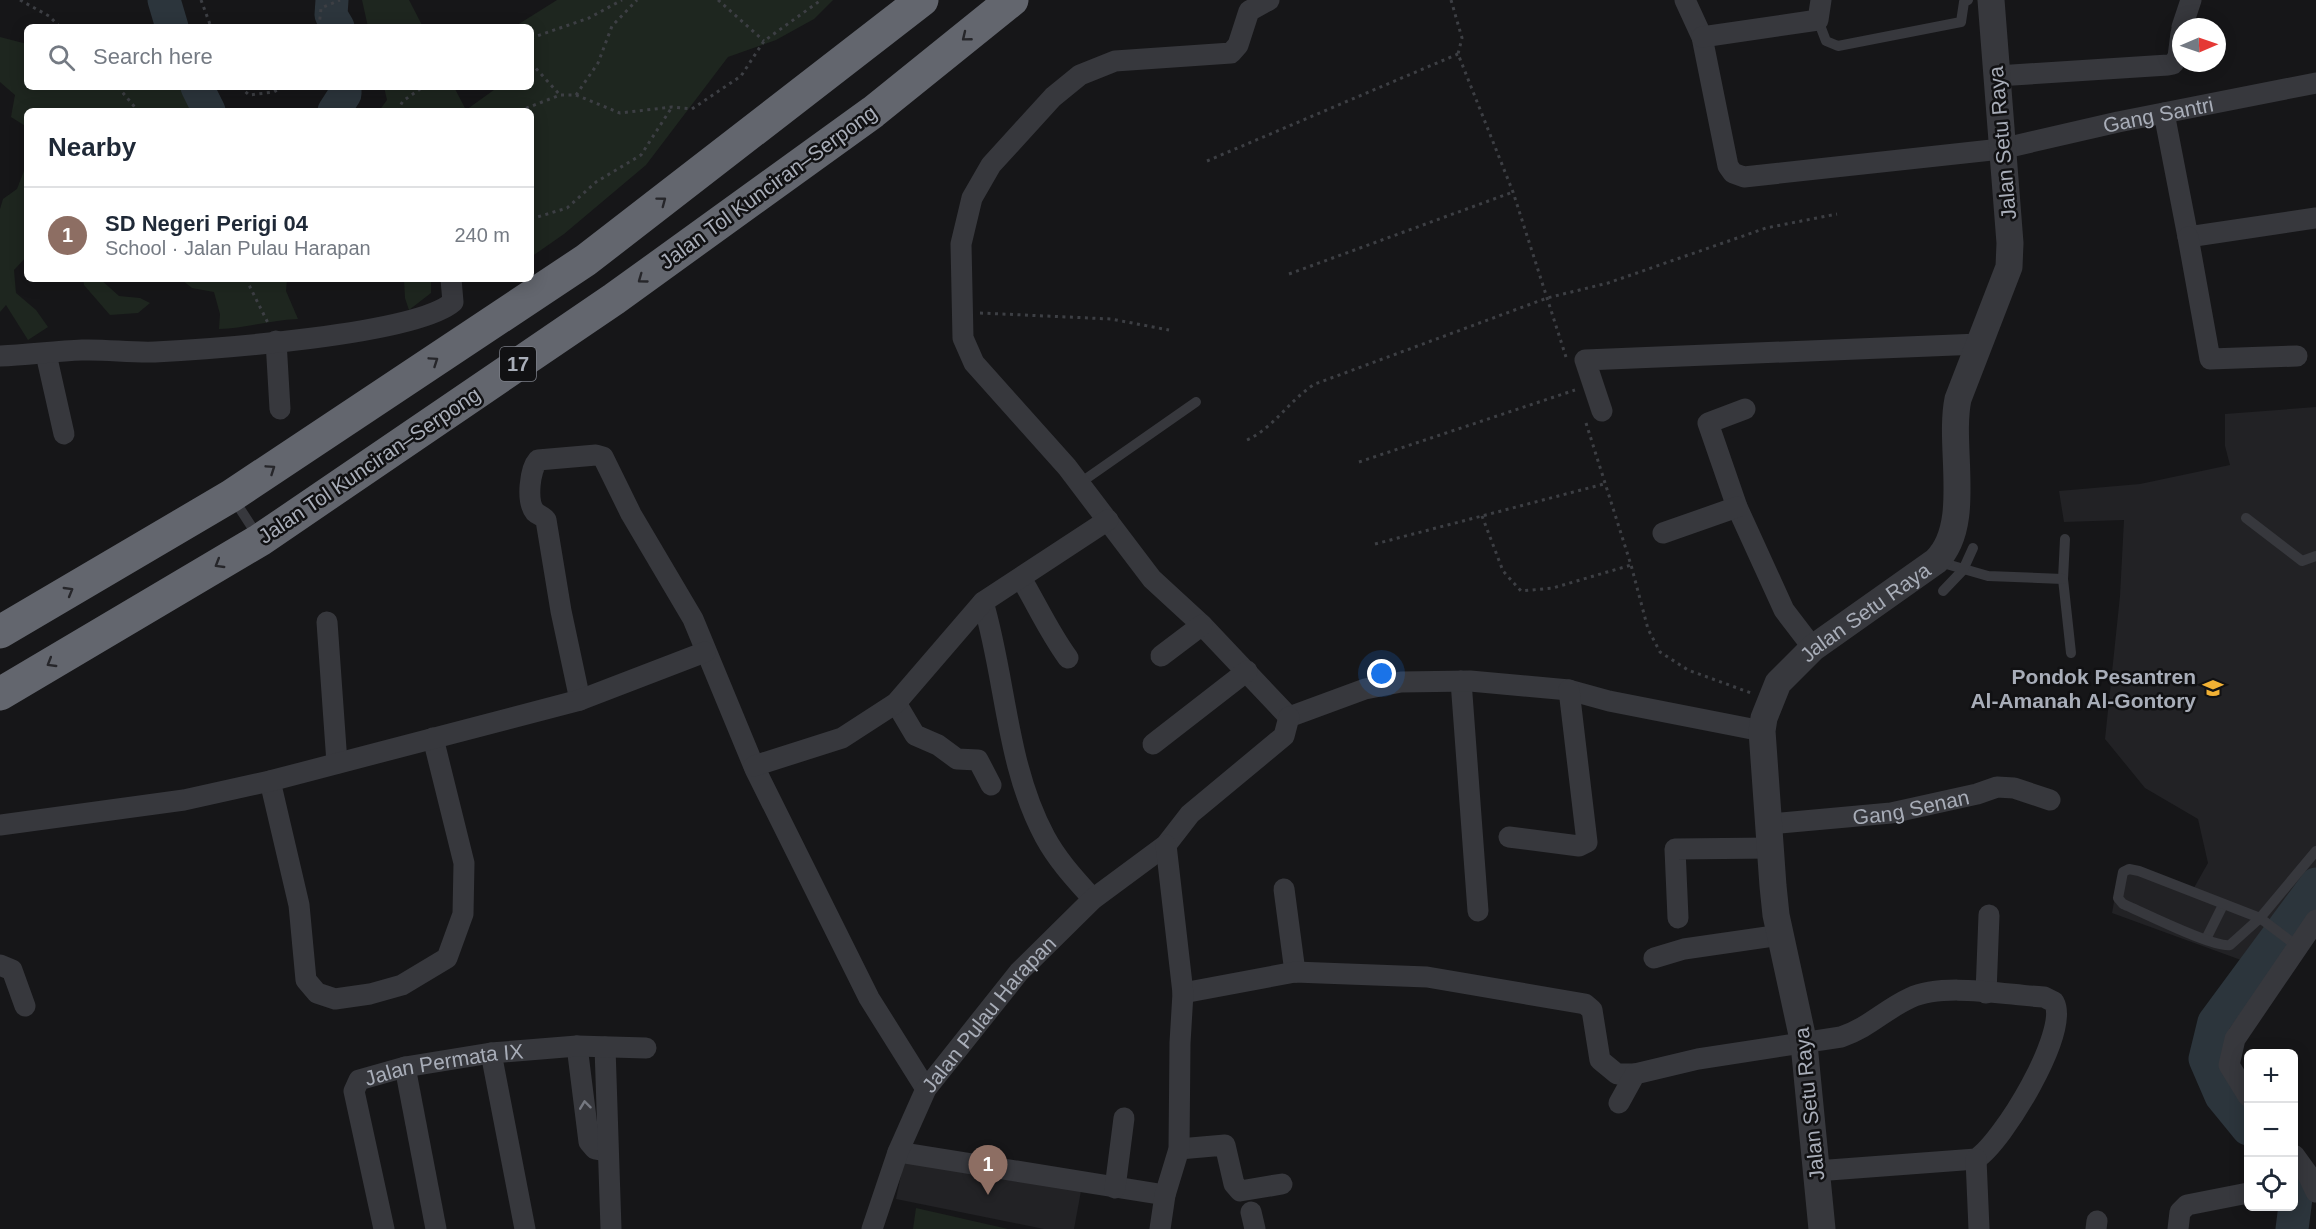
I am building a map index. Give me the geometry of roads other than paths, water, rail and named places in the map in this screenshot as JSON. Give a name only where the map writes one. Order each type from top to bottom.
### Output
[{"type":"highway","name":"17","points":[[0,632],[231,496],[586,260],[922,0]]},
{"type":"highway","name":"Jalan Tol Kunciran–Serpong","points":[[0,693],[260,540],[614,299],[873,112],[1012,0]]},
{"type":"street","points":[[1269,0],[1249,11],[1239,45],[1231,53],[1115,61],[1080,75],[1053,97],[991,165],[972,198],[961,244],[963,338],[974,363],[1080,483],[1152,579],[1202,625],[1289,717],[1365,689],[1401,682],[1461,681],[1569,690],[1609,701],[1761,731]]},
{"type":"street","points":[[1685,0],[1702,37],[1820,10]]},
{"type":"street","name":"Jalan Setu Raya","points":[[1822,1229],[1804,1044],[1773,886],[1771,836],[1761,731],[1770,700],[1778,683],[1813,648],[1936,561],[1960,535],[1954,418],[1958,399],[2009,267],[2010,243],[1991,0]]},
{"type":"street","points":[[2185,18],[2191,0]]},
{"type":"street","name":"Gang Santri","points":[[1702,37],[1728,166],[1738,176],[2001,149],[2163,113],[2316,83]]},
{"type":"street","points":[[1997,76],[2172,64]]},
{"type":"street","points":[[2163,113],[2210,359],[2297,356]]},
{"type":"street","points":[[2188,237],[2316,218]]},
{"type":"street","points":[[0,356],[81,350],[153,352],[276,341],[399,325],[430,316],[453,302],[452,282]]},
{"type":"street","points":[[276,341],[280,410]]},
{"type":"street","points":[[1602,411],[1585,360],[1979,344]]},
{"type":"street","points":[[46,354],[64,434]]},
{"type":"street","points":[[1745,409],[1708,423],[1737,507],[1784,610],[1813,648]]},
{"type":"street","points":[[580,700],[561,611],[546,520],[536,513],[532,506],[532,477],[538,460],[603,457],[631,514],[693,619],[754,766],[869,998],[926,1089]]},
{"type":"street","points":[[1663,533],[1737,507]]},
{"type":"street","points":[[754,766],[842,738],[896,703],[983,602],[1108,520]]},
{"type":"street","points":[[1021,578],[1049,632],[1068,658]]},
{"type":"street","points":[[983,602],[996,645],[1008,722],[1033,810],[1061,863],[1093,899]]},
{"type":"street","points":[[327,622],[337,763]]},
{"type":"street","points":[[1161,656],[1202,625]]},
{"type":"street","points":[[0,825],[183,800],[270,781],[580,700],[705,652]]},
{"type":"street","points":[[1153,744],[1247,671]]},
{"type":"street","points":[[1461,681],[1478,911]]},
{"type":"street","points":[[1509,837],[1579,846],[1587,842],[1569,690]]},
{"type":"street","points":[[896,703],[902,718],[915,735],[938,745],[957,759],[978,760],[991,784]]},
{"type":"street","name":"Jalan Pulau Harapan","points":[[872,1229],[898,1152],[926,1089],[1019,972],[1093,899],[1166,845],[1190,814],[1284,736],[1289,717]]},
{"type":"street","points":[[270,781],[299,905],[306,980],[318,993],[335,999],[370,994],[402,985],[447,958],[463,914],[464,863],[433,738]]},
{"type":"street","name":"Gang Senan","points":[[1678,918],[1675,849],[1771,836],[1891,813],[1977,794],[1997,787],[2014,788],[2050,800]]},
{"type":"street","points":[[1160,1229],[1165,1196],[1179,1149],[1183,993],[1166,845]]},
{"type":"street","points":[[1284,889],[1295,972]]},
{"type":"street","points":[[1986,993],[1989,915]]},
{"type":"street","points":[[2244,1090],[2232,1071],[2230,1053],[2248,1018],[2294,943],[2316,920]]},
{"type":"street","points":[[1654,958],[1684,949],[1781,935]]},
{"type":"street","points":[[0,964],[12,970],[25,1006]]},
{"type":"street","points":[[1183,993],[1295,972],[1427,977],[1585,1004],[1592,1010],[1600,1060],[1617,1074],[1635,1074],[1698,1059],[1804,1044],[1862,1030],[1910,998],[1927,993],[1949,990],[2043,997],[2054,1002],[2058,1015],[2021,1105],[1994,1143],[1976,1159],[1816,1171]]},
{"type":"street","points":[[577,1046],[589,1142],[595,1149],[606,1152]]},
{"type":"street","name":"Jalan Permata IX","points":[[384,1229],[354,1091],[359,1080],[366,1076],[405,1067],[491,1053],[577,1046],[646,1048]]},
{"type":"street","points":[[605,1047],[606,1152],[611,1229]]},
{"type":"street","points":[[491,1053],[525,1229]]},
{"type":"street","points":[[405,1067],[436,1229]]},
{"type":"street","points":[[1619,1103],[1635,1074]]},
{"type":"street","points":[[1115,1188],[1124,1118]]},
{"type":"street","points":[[1179,1149],[1224,1145],[1234,1184],[1240,1191],[1282,1184]]},
{"type":"street","points":[[898,1152],[1165,1196]]},
{"type":"street","points":[[2295,1157],[2304,1181]]},
{"type":"street","points":[[1976,1159],[1979,1229]]},
{"type":"street","points":[[2178,1229],[2180,1212],[2187,1205],[2244,1194]]},
{"type":"lane","points":[[1820,10],[1826,41],[1838,46],[1961,22],[1964,2],[1968,0]]},
{"type":"lane","points":[[1080,483],[1196,402]]},
{"type":"lane","points":[[231,496],[260,540]]},
{"type":"lane","points":[[2246,519],[2302,561],[2316,556]]},
{"type":"lane","points":[[1943,591],[1963,570],[1960,535]]},
{"type":"lane","points":[[2065,539],[2063,579],[2071,653]]},
{"type":"lane","points":[[1936,561],[1988,576],[2063,579]]},
{"type":"lane","points":[[2294,943],[2260,918],[2128,868],[2123,872],[2118,898],[2123,904],[2221,945],[2230,945],[2260,918],[2316,851]]},
{"type":"lane","points":[[2206,939],[2223,905]]},
{"type":"waterway","points":[[164,0],[171,24]]},
{"type":"waterway","points":[[332,0],[331,15],[336,24]]},
{"type":"waterway","points":[[198,90],[208,108]]},
{"type":"waterway","points":[[336,108],[345,90]]},
{"type":"waterway","points":[[2244,1124],[2221,1096],[2205,1059],[2214,1022],[2316,884]]},
{"type":"waterway","points":[[2292,1229],[2294,1211]]},
{"type":"place","name":"Pondok Pesantren Al-Amanah Al-Gontory","points":[[2213,688]]},
{"type":"place","name":"SD Negeri Perigi 04","points":[[988,1195]]}]
